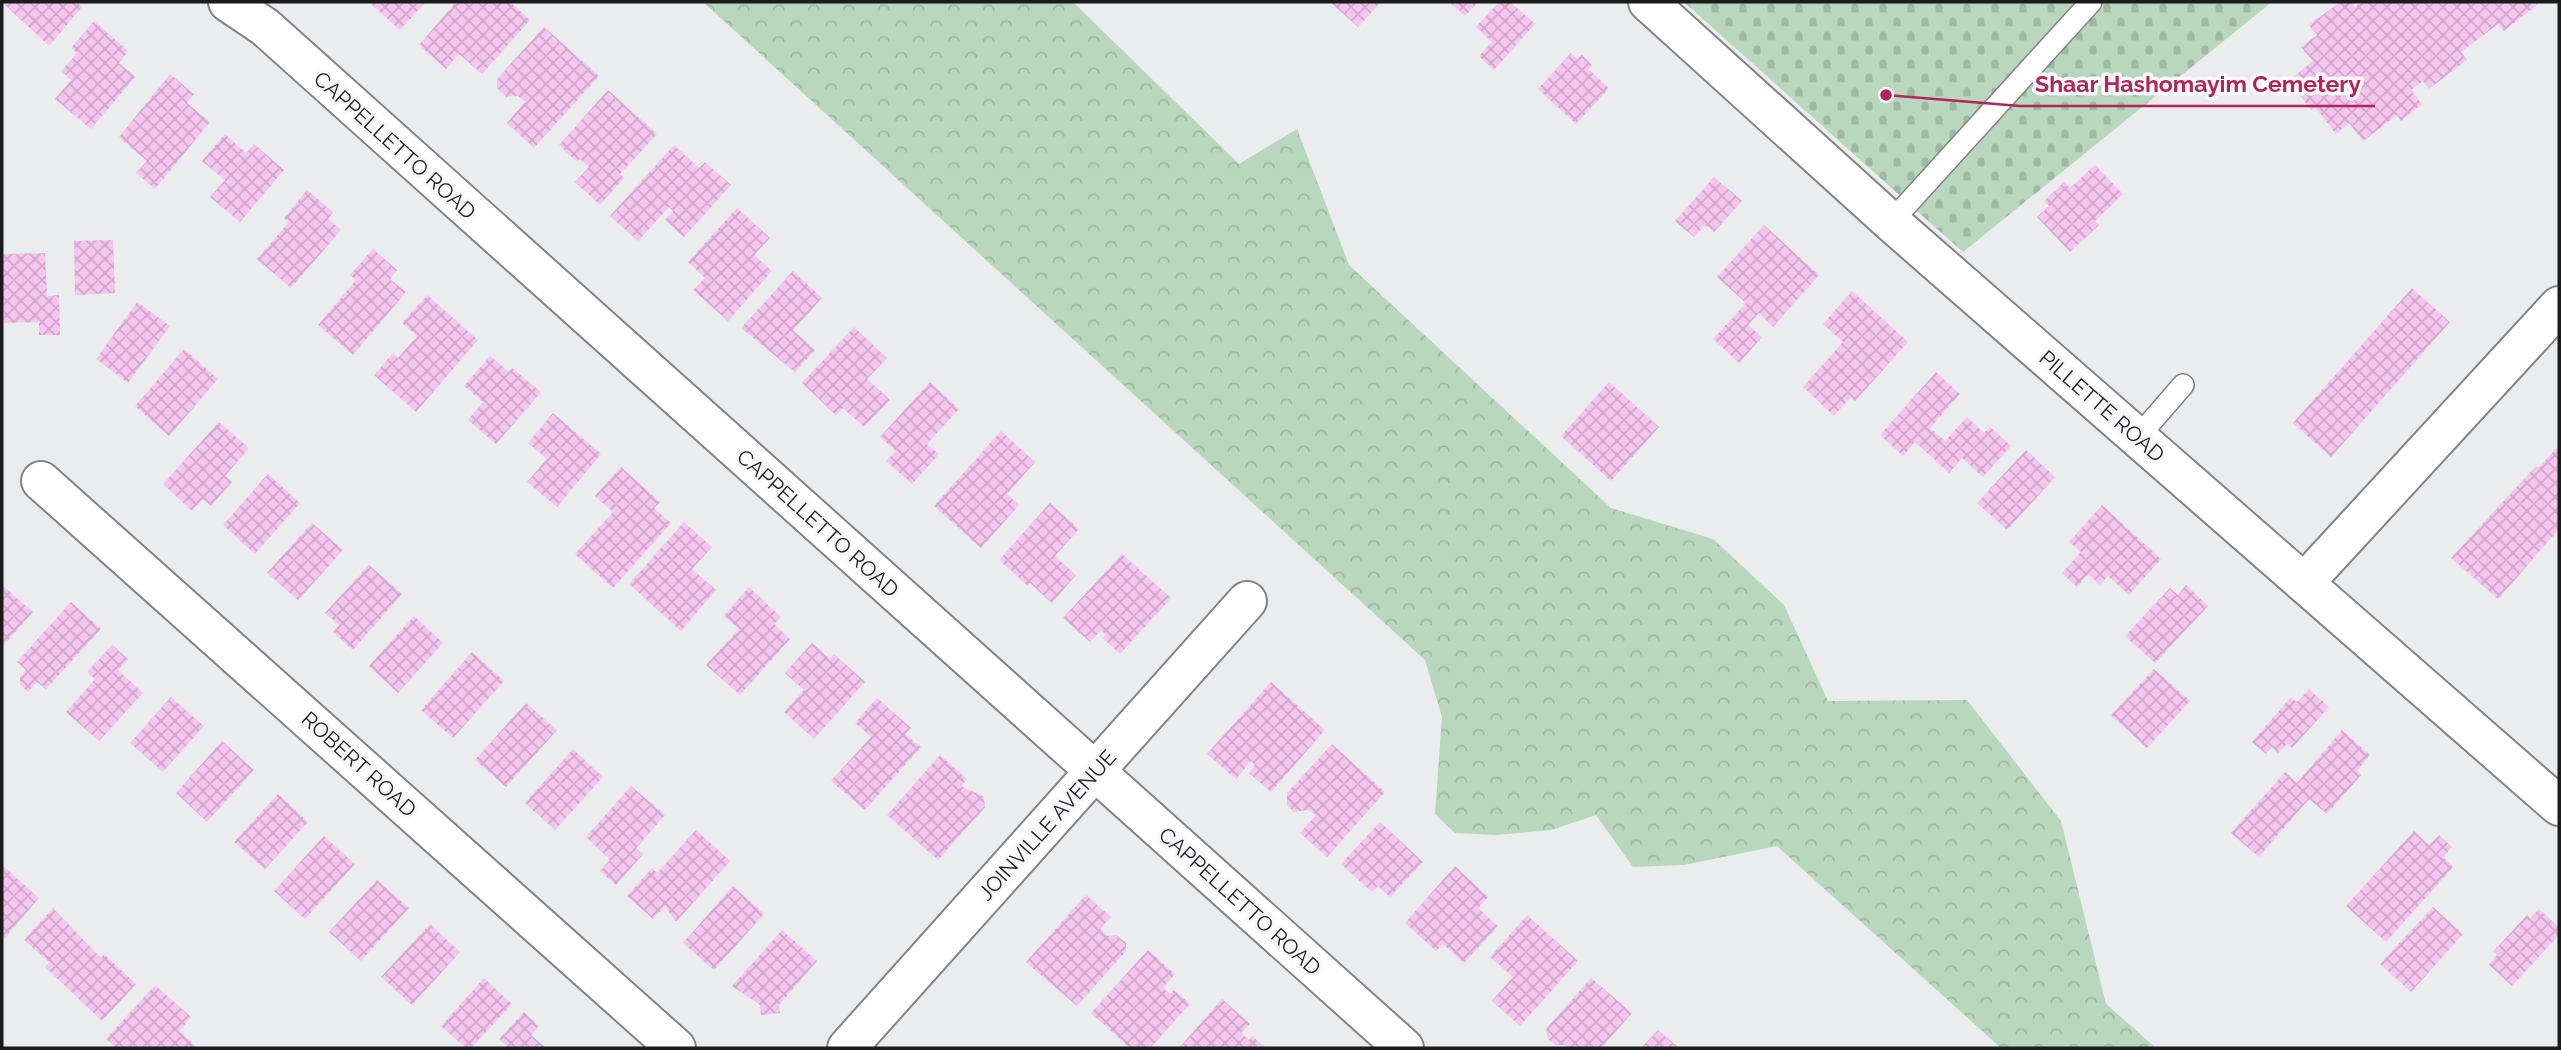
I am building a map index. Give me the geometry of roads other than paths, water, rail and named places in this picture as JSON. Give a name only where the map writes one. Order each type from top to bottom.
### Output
[{"type":"street","name":"CAPPELLETTO ROAD","points":[[228,2],[265,27],[1404,1048]]},
{"type":"street","name":"PILLETTE ROAD","points":[[1648,2],[1891,222],[2559,806]]},
{"type":"street","points":[[2304,583],[2559,306]]},
{"type":"street","name":"ROBERT ROAD","points":[[41,481],[676,1048]]},
{"type":"street","name":"JOINVILLE AVENUE","points":[[847,1048],[1247,601]]},
{"type":"lane","points":[[1891,222],[2091,2]]},
{"type":"lane","points":[[2138,437],[2183,385]]},
{"type":"place","name":"Shaar Hashomayim Cemetery","points":[[1886,95]]}]
